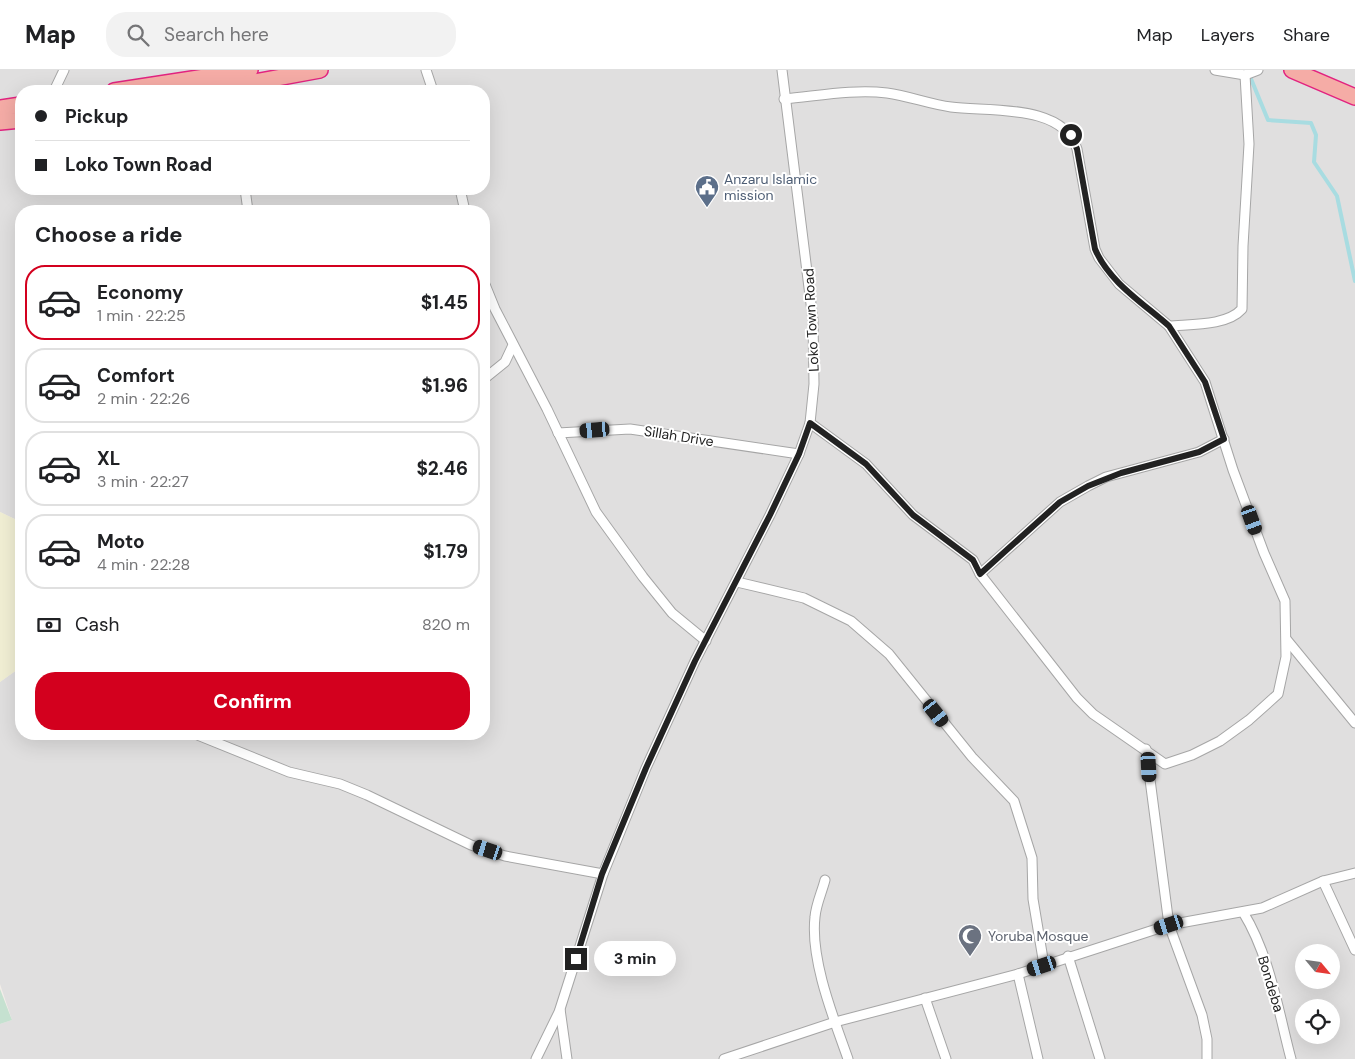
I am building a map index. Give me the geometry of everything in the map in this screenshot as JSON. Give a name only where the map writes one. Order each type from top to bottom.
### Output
[{"type":"highway","points":[[153,85],[250,70]]},
{"type":"highway","points":[[244,85],[320,70]]},
{"type":"highway","points":[[1292,70],[1355,97]]},
{"type":"highway","points":[[1317,70],[1355,87]]},
{"type":"highway","points":[[0,108],[15,105]]},
{"type":"highway","points":[[0,122],[15,121]]},
{"type":"street","points":[[57,85],[64,70]]},
{"type":"street","points":[[426,70],[431,85]]},
{"type":"street","name":"Loko Town Road","points":[[567,1059],[560,1009],[602,874],[646,768],[706,641],[799,454],[810,423],[814,384],[813,320],[806,252],[784,99],[782,70]]},
{"type":"street","points":[[1215,70],[1245,75],[1258,70]]},
{"type":"street","points":[[1169,326],[1215,321],[1237,315],[1242,309],[1243,246],[1249,144],[1245,75]]},
{"type":"street","points":[[784,99],[854,92],[885,93],[950,107],[1022,112],[1039,116],[1074,138],[1095,249],[1099,258],[1119,284],[1169,326],[1205,382],[1233,470],[1264,553],[1285,600],[1286,658],[1278,694],[1249,720],[1220,741],[1192,755],[1165,764],[1093,714],[1077,698],[980,574],[973,560],[913,515],[866,464],[810,423]]},
{"type":"street","points":[[490,295],[596,512],[672,613],[706,641]]},
{"type":"street","points":[[490,374],[505,362],[513,345]]},
{"type":"street","name":"Sillah Drive","points":[[558,433],[630,429],[799,454]]},
{"type":"street","points":[[980,574],[1060,502],[1088,486],[1121,473],[1199,452],[1224,439]]},
{"type":"street","points":[[737,582],[804,598],[851,621],[889,654],[972,758],[1014,801],[1032,858],[1033,899],[1044,965]]},
{"type":"street","points":[[1287,640],[1355,723]]},
{"type":"street","points":[[208,740],[281,770],[340,784],[367,794],[471,845],[505,856],[602,874]]},
{"type":"street","points":[[1146,749],[1169,925],[1202,1015],[1207,1039],[1207,1059]]},
{"type":"street","points":[[724,1059],[835,1022],[1018,974],[1068,956],[1169,925],[1243,912],[1276,902],[1323,881],[1355,873]]},
{"type":"street","points":[[825,880],[815,915],[815,936],[822,980],[848,1059]]},
{"type":"street","points":[[1323,881],[1355,950]]},
{"type":"street","name":"Bondeba","points":[[1243,912],[1255,933],[1267,966],[1291,1059]]},
{"type":"street","points":[[1068,956],[1100,1059]]},
{"type":"street","points":[[1018,974],[1038,1059]]},
{"type":"street","points":[[925,998],[946,1059]]},
{"type":"street","points":[[536,1059],[560,1009]]},
{"type":"shaded area","points":[[0,70],[1355,70],[1355,1059],[0,1059],[0,1024],[12,1020],[0,984],[0,682],[15,671],[15,740],[490,740],[490,205],[15,205],[15,519],[0,512]]},
{"type":"shaded area","points":[[0,512],[15,519],[15,671],[0,682]]},
{"type":"green space","points":[[0,989],[12,1020],[0,1024]]},
{"type":"waterway","points":[[1249,74],[1268,120],[1311,123],[1316,135],[1314,162],[1337,196],[1355,281]]},
{"type":"place","name":"Anzaru Islamic mission","points":[[707,208]]},
{"type":"place","name":"Yoruba Mosque","points":[[970,957]]},
{"type":"route","points":[[576,959],[602,874],[646,768],[695,661],[737,582],[770,515],[784,480],[799,454],[810,423],[847,448],[866,464],[913,515],[957,546],[973,560],[980,574],[1060,502],[1088,486],[1106,477],[1199,452],[1224,439],[1205,382],[1176,334],[1138,298],[1119,284],[1099,258],[1095,249],[1077,149],[1074,138],[1071,135]]}]
